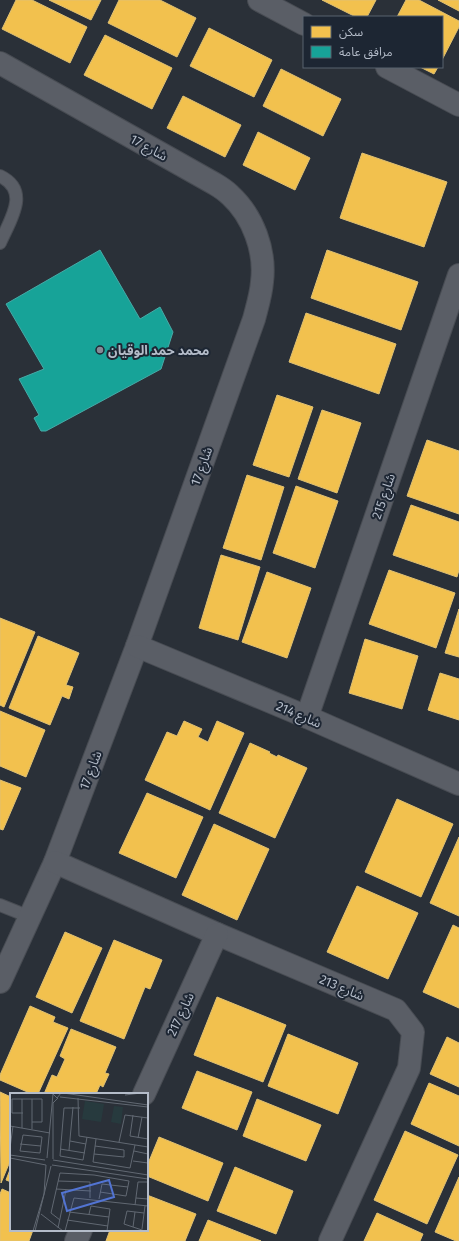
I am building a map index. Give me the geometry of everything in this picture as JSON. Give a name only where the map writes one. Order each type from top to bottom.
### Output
[{"type":"street","points":[[259,0],[303,23]]},
{"type":"street","name":"شارع 17","points":[[0,63],[215,184],[230,195],[242,209],[252,226],[259,244],[262,262],[262,281],[254,319],[137,646],[55,862],[0,982]]},
{"type":"street","points":[[389,68],[459,105]]},
{"type":"street","name":"شارع 215","points":[[307,717],[459,275]]},
{"type":"street","name":"شارع 214","points":[[137,646],[307,717],[459,784]]},
{"type":"street","name":"شارع 213","points":[[55,862],[217,934],[396,1010],[414,1032],[409,1068],[330,1241]]},
{"type":"street","name":"شارع 217","points":[[144,1093],[217,934]]},
{"type":"street","points":[[76,1241],[81,1231]]},
{"type":"lane","points":[[0,176],[8,180],[15,188],[17,198],[15,208],[0,243]]},
{"type":"lane","points":[[0,905],[30,917]]},
{"type":"building: سكن","points":[[16,0],[32,0],[87,27],[70,63],[2,29]]},
{"type":"building: سكن","points":[[49,0],[101,0],[91,20]]},
{"type":"building: سكن","points":[[119,0],[160,0],[196,18],[177,57],[108,23]]},
{"type":"building: سكن","points":[[322,0],[376,0],[368,16],[354,16]]},
{"type":"building: سكن","points":[[406,0],[419,0],[459,21],[459,27],[443,58],[443,16],[398,16]]},
{"type":"building: سكن","points":[[438,0],[459,0],[459,11]]},
{"type":"building: سكن","points":[[209,28],[272,60],[254,97],[190,66]]},
{"type":"building: سكن","points":[[105,35],[172,68],[152,109],[84,75]]},
{"type":"building: سكن","points":[[422,68],[437,68],[434,74]]},
{"type":"building: سكن","points":[[281,69],[341,99],[323,136],[263,106]]},
{"type":"building: سكن","points":[[183,96],[241,125],[225,157],[167,128]]},
{"type":"building: سكن","points":[[258,132],[310,158],[295,190],[243,165]]},
{"type":"building: سكن","points":[[362,153],[447,182],[424,247],[340,218]]},
{"type":"building: سكن","points":[[327,250],[418,282],[401,330],[311,298]]},
{"type":"building: سكن","points":[[306,313],[396,344],[379,394],[289,362]]},
{"type":"building: سكن","points":[[277,395],[313,407],[289,477],[253,465]]},
{"type":"building: سكن","points":[[322,410],[361,423],[337,493],[298,479]]},
{"type":"building: سكن","points":[[427,440],[459,451],[459,514],[407,496]]},
{"type":"building: سكن","points":[[247,475],[284,487],[261,560],[223,548]]},
{"type":"building: سكن","points":[[296,486],[338,501],[315,568],[273,553]]},
{"type":"building: سكن","points":[[411,505],[459,522],[459,570],[457,577],[393,555]]},
{"type":"building: سكن","points":[[221,555],[260,567],[238,640],[199,628]]},
{"type":"building: سكن","points":[[389,570],[455,593],[436,648],[369,624]]},
{"type":"building: سكن","points":[[267,572],[311,588],[287,658],[242,642]]},
{"type":"building: سكن","points":[[459,609],[459,657],[445,653]]},
{"type":"building: سكن","points":[[0,618],[35,632],[4,707],[0,705]]},
{"type":"building: سكن","points":[[38,636],[79,653],[66,685],[73,687],[69,699],[62,696],[50,725],[9,708]]},
{"type":"building: سكن","points":[[365,639],[418,656],[402,709],[349,693]]},
{"type":"building: سكن","points":[[440,673],[459,679],[459,720],[428,710]]},
{"type":"building: سكن","points":[[0,711],[45,730],[26,777],[0,766]]},
{"type":"building: سكن","points":[[184,721],[202,729],[198,737],[208,742],[217,721],[244,733],[210,810],[145,780],[167,732],[177,736]]},
{"type":"building: سكن","points":[[250,743],[270,752],[269,753],[277,757],[278,755],[307,768],[275,838],[219,813]]},
{"type":"building: سكن","points":[[0,780],[21,788],[3,830],[0,829]]},
{"type":"building: سكن","points":[[147,793],[203,817],[176,878],[119,853]]},
{"type":"building: سكن","points":[[397,799],[453,824],[421,897],[365,872]]},
{"type":"building: سكن","points":[[214,824],[269,849],[237,920],[182,895]]},
{"type":"building: سكن","points":[[459,837],[459,916],[430,903]]},
{"type":"building: سكن","points":[[357,886],[418,913],[388,979],[327,952]]},
{"type":"building: سكن","points":[[453,925],[459,928],[459,1008],[423,992]]},
{"type":"building: سكن","points":[[65,932],[102,948],[72,1013],[36,997]]},
{"type":"building: سكن","points":[[114,940],[162,960],[150,989],[145,987],[124,1039],[80,1021]]},
{"type":"building: سكن","points":[[217,997],[286,1025],[263,1082],[194,1055]]},
{"type":"building: سكن","points":[[30,1006],[55,1017],[53,1022],[68,1028],[38,1093],[30,1093],[0,1080],[0,1075]]},
{"type":"building: سكن","points":[[71,1029],[116,1047],[105,1073],[109,1074],[103,1087],[100,1085],[96,1093],[44,1093],[52,1075],[57,1077],[65,1059],[60,1056]]},
{"type":"building: سكن","points":[[288,1034],[358,1063],[338,1114],[268,1086]]},
{"type":"building: سكن","points":[[447,1037],[459,1043],[459,1087],[430,1074]]},
{"type":"building: سكن","points":[[197,1071],[252,1092],[237,1130],[182,1108]]},
{"type":"building: سكن","points":[[429,1083],[459,1096],[459,1146],[411,1124]]},
{"type":"building: سكن","points":[[0,1092],[10,1097],[10,1161],[1,1183]]},
{"type":"building: سكن","points":[[257,1099],[321,1125],[306,1161],[243,1136]]},
{"type":"building: سكن","points":[[405,1131],[458,1155],[427,1224],[374,1200]]},
{"type":"building: سكن","points":[[159,1137],[223,1163],[208,1201],[148,1176],[148,1164]]},
{"type":"building: سكن","points":[[235,1167],[293,1191],[276,1234],[217,1211]]},
{"type":"building: سكن","points":[[10,1170],[10,1182],[6,1180]]},
{"type":"building: سكن","points":[[459,1177],[459,1241],[456,1241],[435,1232]]},
{"type":"building: سكن","points":[[2,1189],[10,1193],[10,1231],[33,1231],[29,1241],[0,1241],[0,1194]]},
{"type":"building: سكن","points":[[148,1195],[196,1214],[185,1241],[106,1241],[110,1231],[148,1231]]},
{"type":"building: سكن","points":[[377,1213],[423,1234],[420,1241],[364,1241]]},
{"type":"building: سكن","points":[[208,1220],[261,1241],[199,1241]]},
{"type":"building: مرافق عامة","name":"محمد حمد الوقيان","points":[[100,250],[140,319],[160,307],[173,332],[161,369],[46,431],[41,431],[34,418],[39,415],[19,379],[44,369],[6,304]]},
{"type":"place","name":"محمد حمد الوقيان","points":[[100,350]]}]
